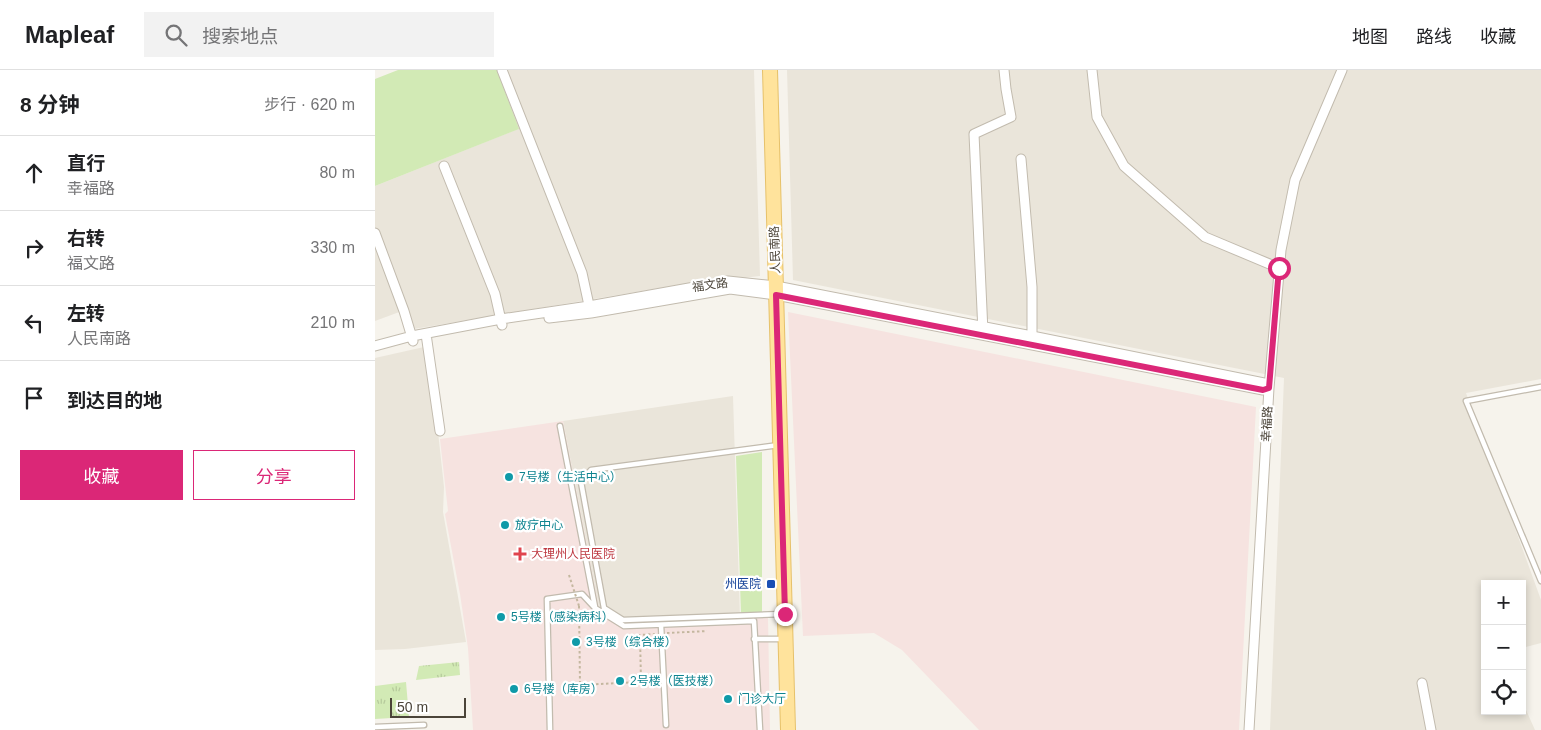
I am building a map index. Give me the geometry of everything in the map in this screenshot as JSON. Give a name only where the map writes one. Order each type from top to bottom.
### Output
[{"type":"main road","name":"人民南路","points":[[770,70],[788,730]]},
{"type":"street","points":[[502,70],[582,272],[590,310]]},
{"type":"street","points":[[983,331],[974,134],[1011,116],[1004,70]]},
{"type":"street","points":[[1092,70],[1097,117],[1124,166],[1205,236],[1279,268]]},
{"type":"street","name":"幸福路","points":[[1249,730],[1269,388],[1281,250],[1295,180],[1343,70]]},
{"type":"street","points":[[1021,160],[1031,287],[1032,340]]},
{"type":"street","points":[[444,166],[495,294],[502,322]]},
{"type":"street","points":[[375,233],[412,338]]},
{"type":"street","name":"福文路","points":[[375,346],[502,322],[590,310],[728,281],[1032,340],[1263,390],[1269,388]]},
{"type":"street","points":[[426,336],[440,431]]},
{"type":"street","name":"福文路","points":[[375,352],[412,338]]},
{"type":"street","points":[[1422,683],[1431,730]]},
{"type":"lane","points":[[1541,387],[1466,401],[1541,581]]},
{"type":"lane","points":[[561,426],[595,608]]},
{"type":"lane","points":[[780,445],[591,470],[581,482],[604,608],[623,620],[785,614]]},
{"type":"lane","points":[[551,730],[547,599],[582,594],[595,608],[624,626],[754,621],[760,730]]},
{"type":"lane","points":[[661,625],[665,725]]},
{"type":"lane","points":[[755,639],[786,639]]},
{"type":"lane","points":[[375,727],[424,725]]},
{"type":"path","points":[[569,575],[579,606],[580,685],[641,682],[640,652]]},
{"type":"shaded area","points":[[497,70],[754,70],[760,276],[678,285],[408,330],[402,311],[375,321],[375,186],[518,129]]},
{"type":"shaded area","points":[[787,70],[1541,70],[1541,379],[1466,393],[1541,600],[1541,643],[1526,647],[1526,580],[1481,580],[1481,715],[1526,715],[1526,710],[1535,730],[1270,730],[1284,378],[793,280]]},
{"type":"shaded area","points":[[788,312],[1256,407],[1239,730],[979,730],[902,650],[874,633],[803,636]]},
{"type":"shaded area","points":[[424,347],[438,432],[444,487],[443,512],[466,642],[405,649],[375,650],[375,358]]},
{"type":"shaded area","points":[[733,396],[740,618],[623,623],[599,608],[563,421]]},
{"type":"shaded area","name":"大理州人民医院","points":[[563,421],[599,608],[623,623],[768,617],[770,730],[473,730],[468,648],[445,514],[448,511],[440,439]]},
{"type":"green space","points":[[398,70],[497,70],[519,129],[375,186],[375,79]]},
{"type":"green space","points":[[762,452],[762,612],[741,614],[736,456]]},
{"type":"green space","points":[[459,662],[460,675],[416,680],[419,666]]},
{"type":"green space","points":[[406,682],[409,717],[375,719],[375,686]]},
{"type":"place","name":"7号楼（生活中心）","points":[[509,477]]},
{"type":"place","name":"放疗中心","points":[[505,525]]},
{"type":"place","name":"大理州人民医院","points":[[520,554]]},
{"type":"place","name":"州医院","points":[[771,584]]},
{"type":"place","name":"5号楼（感染病科）","points":[[501,617]]},
{"type":"place","name":"3号楼（综合楼）","points":[[576,642]]},
{"type":"place","name":"2号楼（医技楼）","points":[[620,681]]},
{"type":"place","name":"6号楼（库房）","points":[[514,689]]},
{"type":"place","name":"门诊大厅","points":[[728,699]]},
{"type":"route","points":[[785,614],[776,295],[1263,390],[1269,388],[1279,268]]}]
